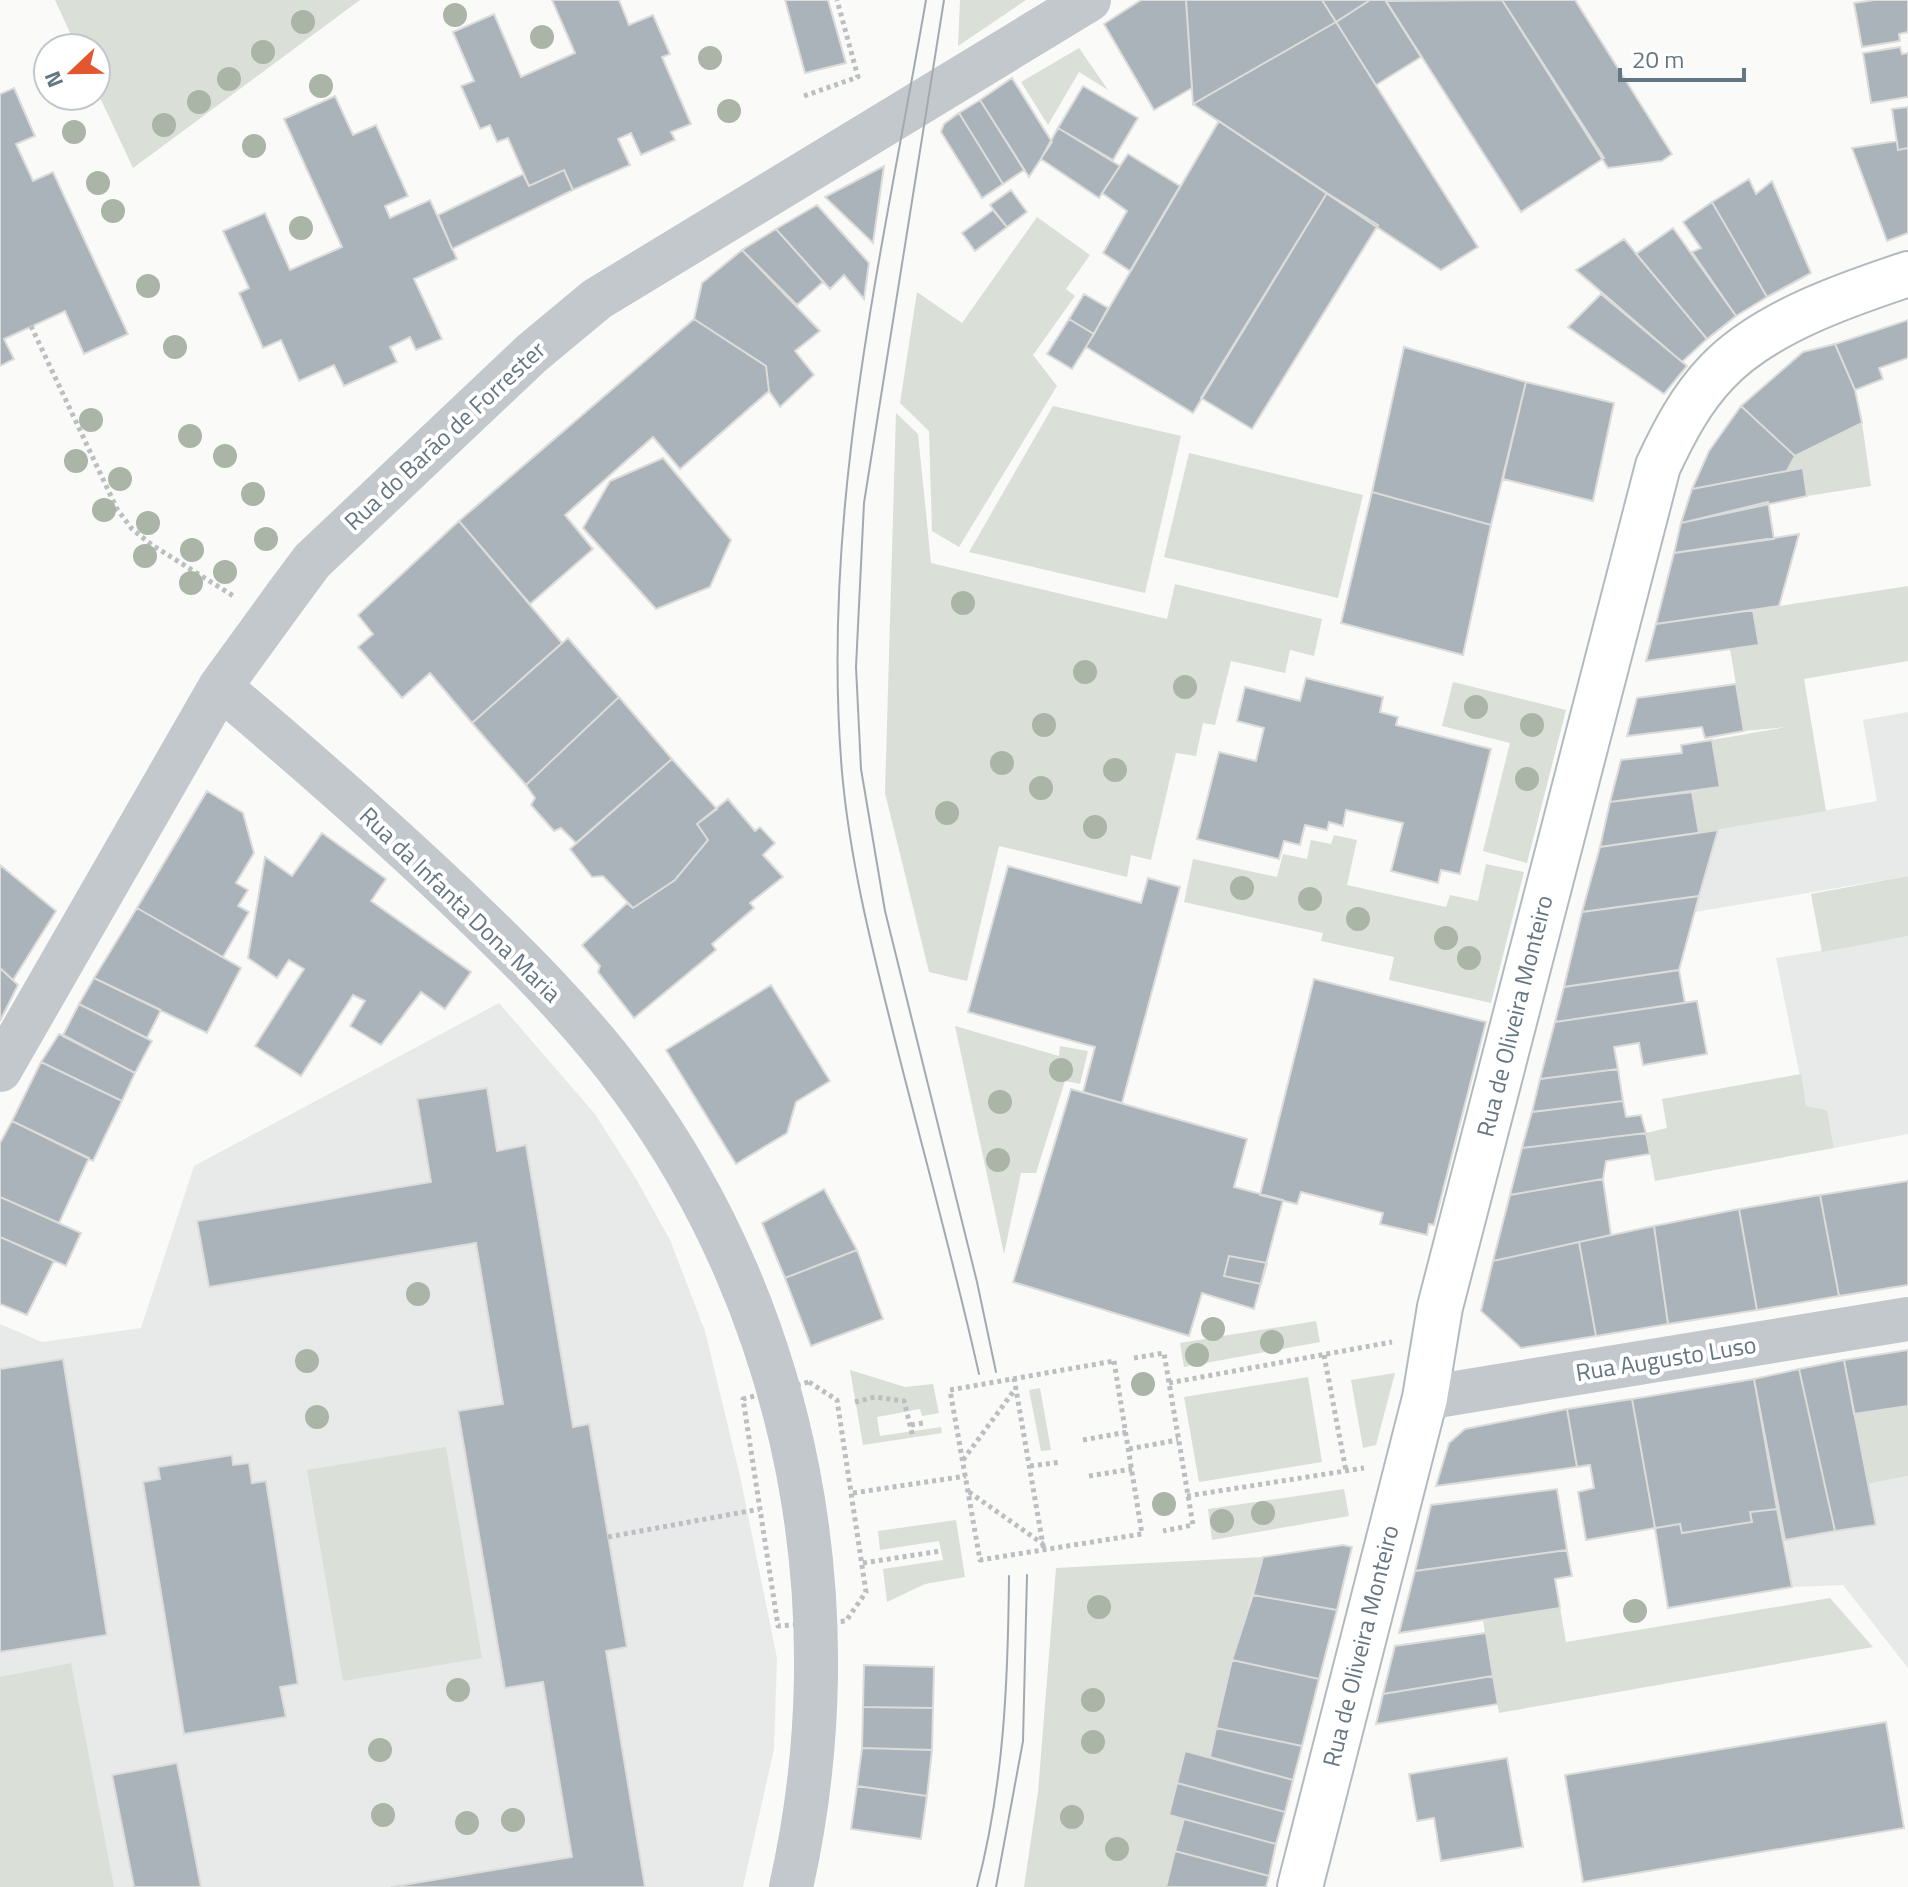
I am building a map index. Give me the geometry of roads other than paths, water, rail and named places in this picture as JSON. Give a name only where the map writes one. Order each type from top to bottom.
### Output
[{"type":"street","name":"Rua do Barão de Forrester","points":[[0,1070],[220,687],[312,561],[532,353],[597,299],[1089,0]]},
{"type":"street","name":"Rua de Oliveira Monteiro","points":[[1300,1887],[1425,1398],[1440,1307],[1658,466],[1694,400],[1718,371],[1744,349],[1805,314],[1908,274]]},
{"type":"street","name":"Rua da Infanta Dona Maria","points":[[220,687],[386,831],[529,966],[633,1089],[690,1179],[737,1270],[780,1389],[803,1500],[818,1622],[810,1768],[791,1887]]},
{"type":"street","name":"Rua Augusto Luso","points":[[1425,1398],[1908,1319]]},
{"type":"tram line","points":[[926,0],[859,384],[847,481],[837,675],[842,772],[863,907],[979,1374]]},
{"type":"tram line","points":[[944,0],[864,503],[856,667],[861,769],[885,911],[977,1282],[996,1372]]},
{"type":"tram line","points":[[996,1887],[1023,1741],[1027,1575]]},
{"type":"tram line","points":[[977,1887],[993,1810],[1003,1733],[1009,1576]]}]
